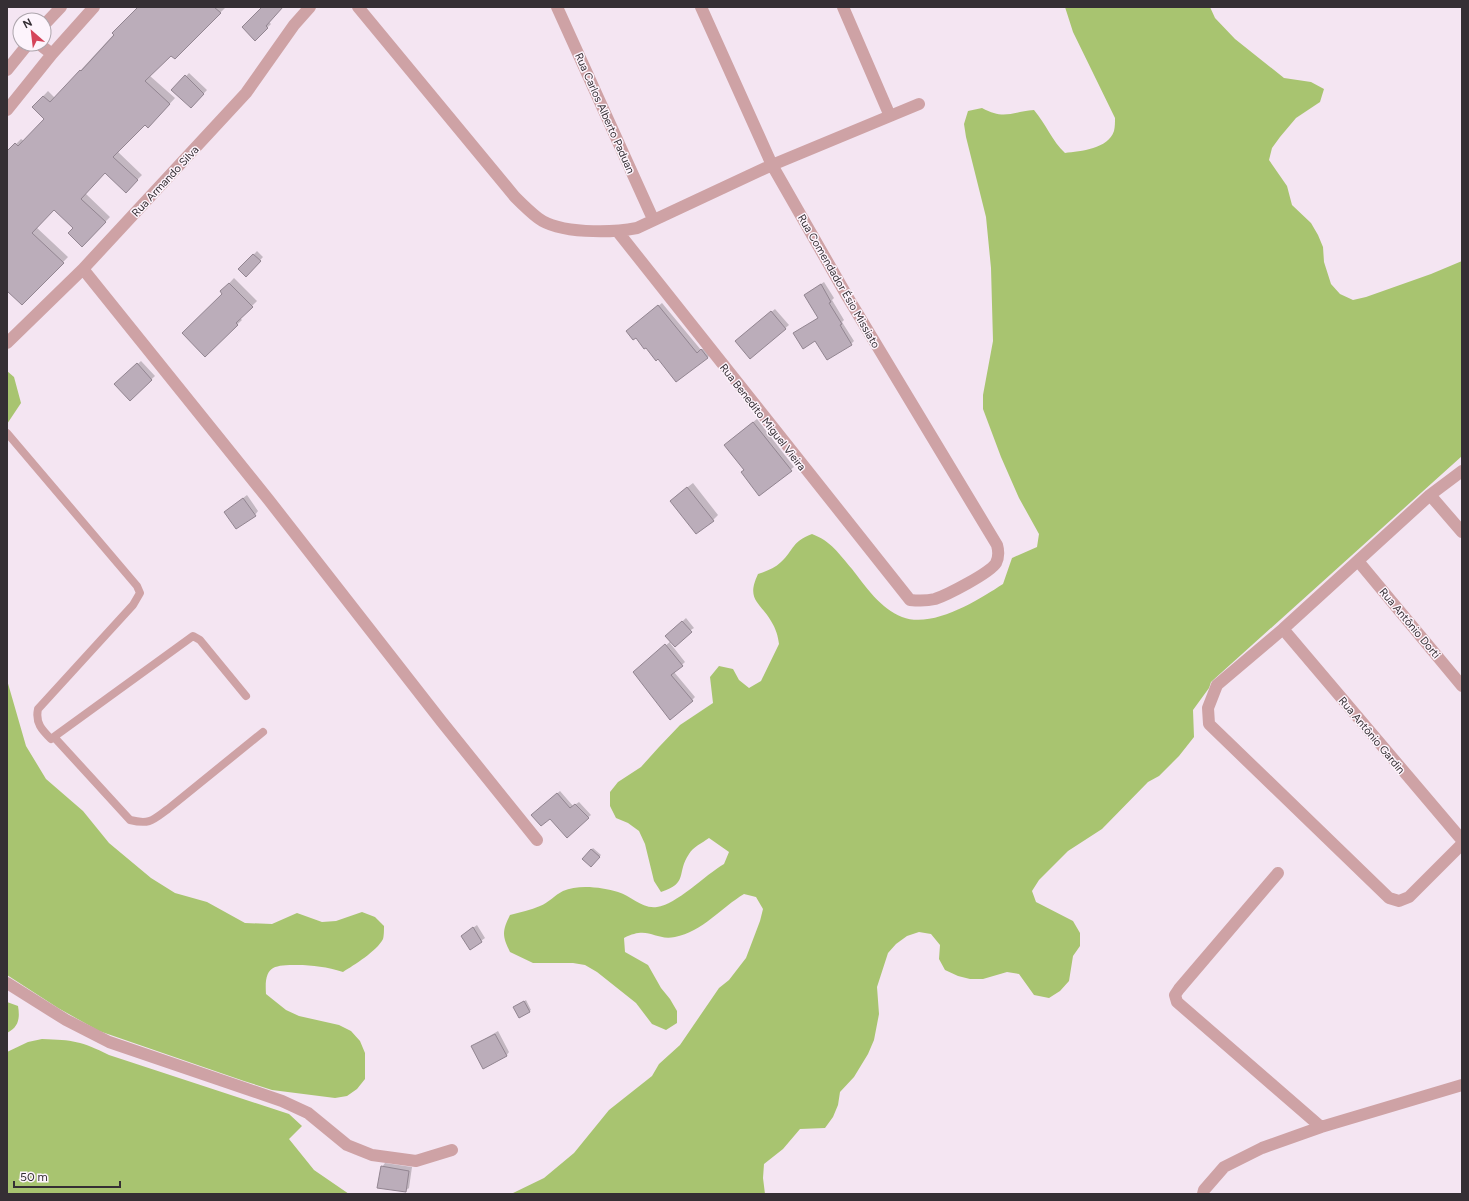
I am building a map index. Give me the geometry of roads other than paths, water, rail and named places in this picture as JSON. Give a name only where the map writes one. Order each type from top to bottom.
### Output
[{"type":"street","points":[[52,17],[61,7]]},
{"type":"street","points":[[7,110],[52,54],[94,7]]},
{"type":"street","name":"Rua Armando Silva","points":[[7,343],[83,269],[246,93],[294,26],[310,7]]},
{"type":"street","points":[[358,7],[515,197],[538,219],[557,226],[618,232],[637,228],[653,219],[772,165],[919,104]]},
{"type":"street","name":"Rua Carlos Alberto Paduan","points":[[557,7],[653,219]]},
{"type":"street","name":"Rua Comendador Ésio Missiato","points":[[702,7],[772,165],[847,296],[997,545],[999,554],[996,563],[989,572],[936,599],[922,601],[910,600]]},
{"type":"street","points":[[843,7],[890,116]]},
{"type":"street","points":[[7,70],[22,52]]},
{"type":"street","name":"Rua Benedito Miguel Vieira","points":[[618,232],[881,566],[910,600]]},
{"type":"street","points":[[83,269],[268,498],[442,722],[537,840]]},
{"type":"street","points":[[1462,472],[1430,495],[1217,686],[1208,708],[1209,724],[1389,898],[1399,901],[1409,897],[1462,844]]},
{"type":"street","points":[[1430,495],[1462,532]]},
{"type":"street","name":"Rua Antônio Dorti","points":[[1358,561],[1462,686]]},
{"type":"street","name":"Rua Antônio Gardin","points":[[1282,629],[1462,840]]},
{"type":"street","points":[[1278,873],[1175,995],[1177,1002],[1183,1008],[1321,1127]]},
{"type":"street","points":[[7,983],[66,1020],[109,1042],[282,1101],[308,1113],[347,1145],[372,1155],[416,1161],[452,1150]]},
{"type":"street","points":[[1203,1194],[1204,1190],[1224,1167],[1262,1148],[1321,1127],[1462,1085]]},
{"type":"lane","points":[[7,433],[137,586],[140,593],[133,605],[38,709],[36,717],[41,730],[51,739],[193,636],[200,640],[246,696]]},
{"type":"lane","points":[[54,737],[130,820],[143,823],[152,820],[263,732]]}]
